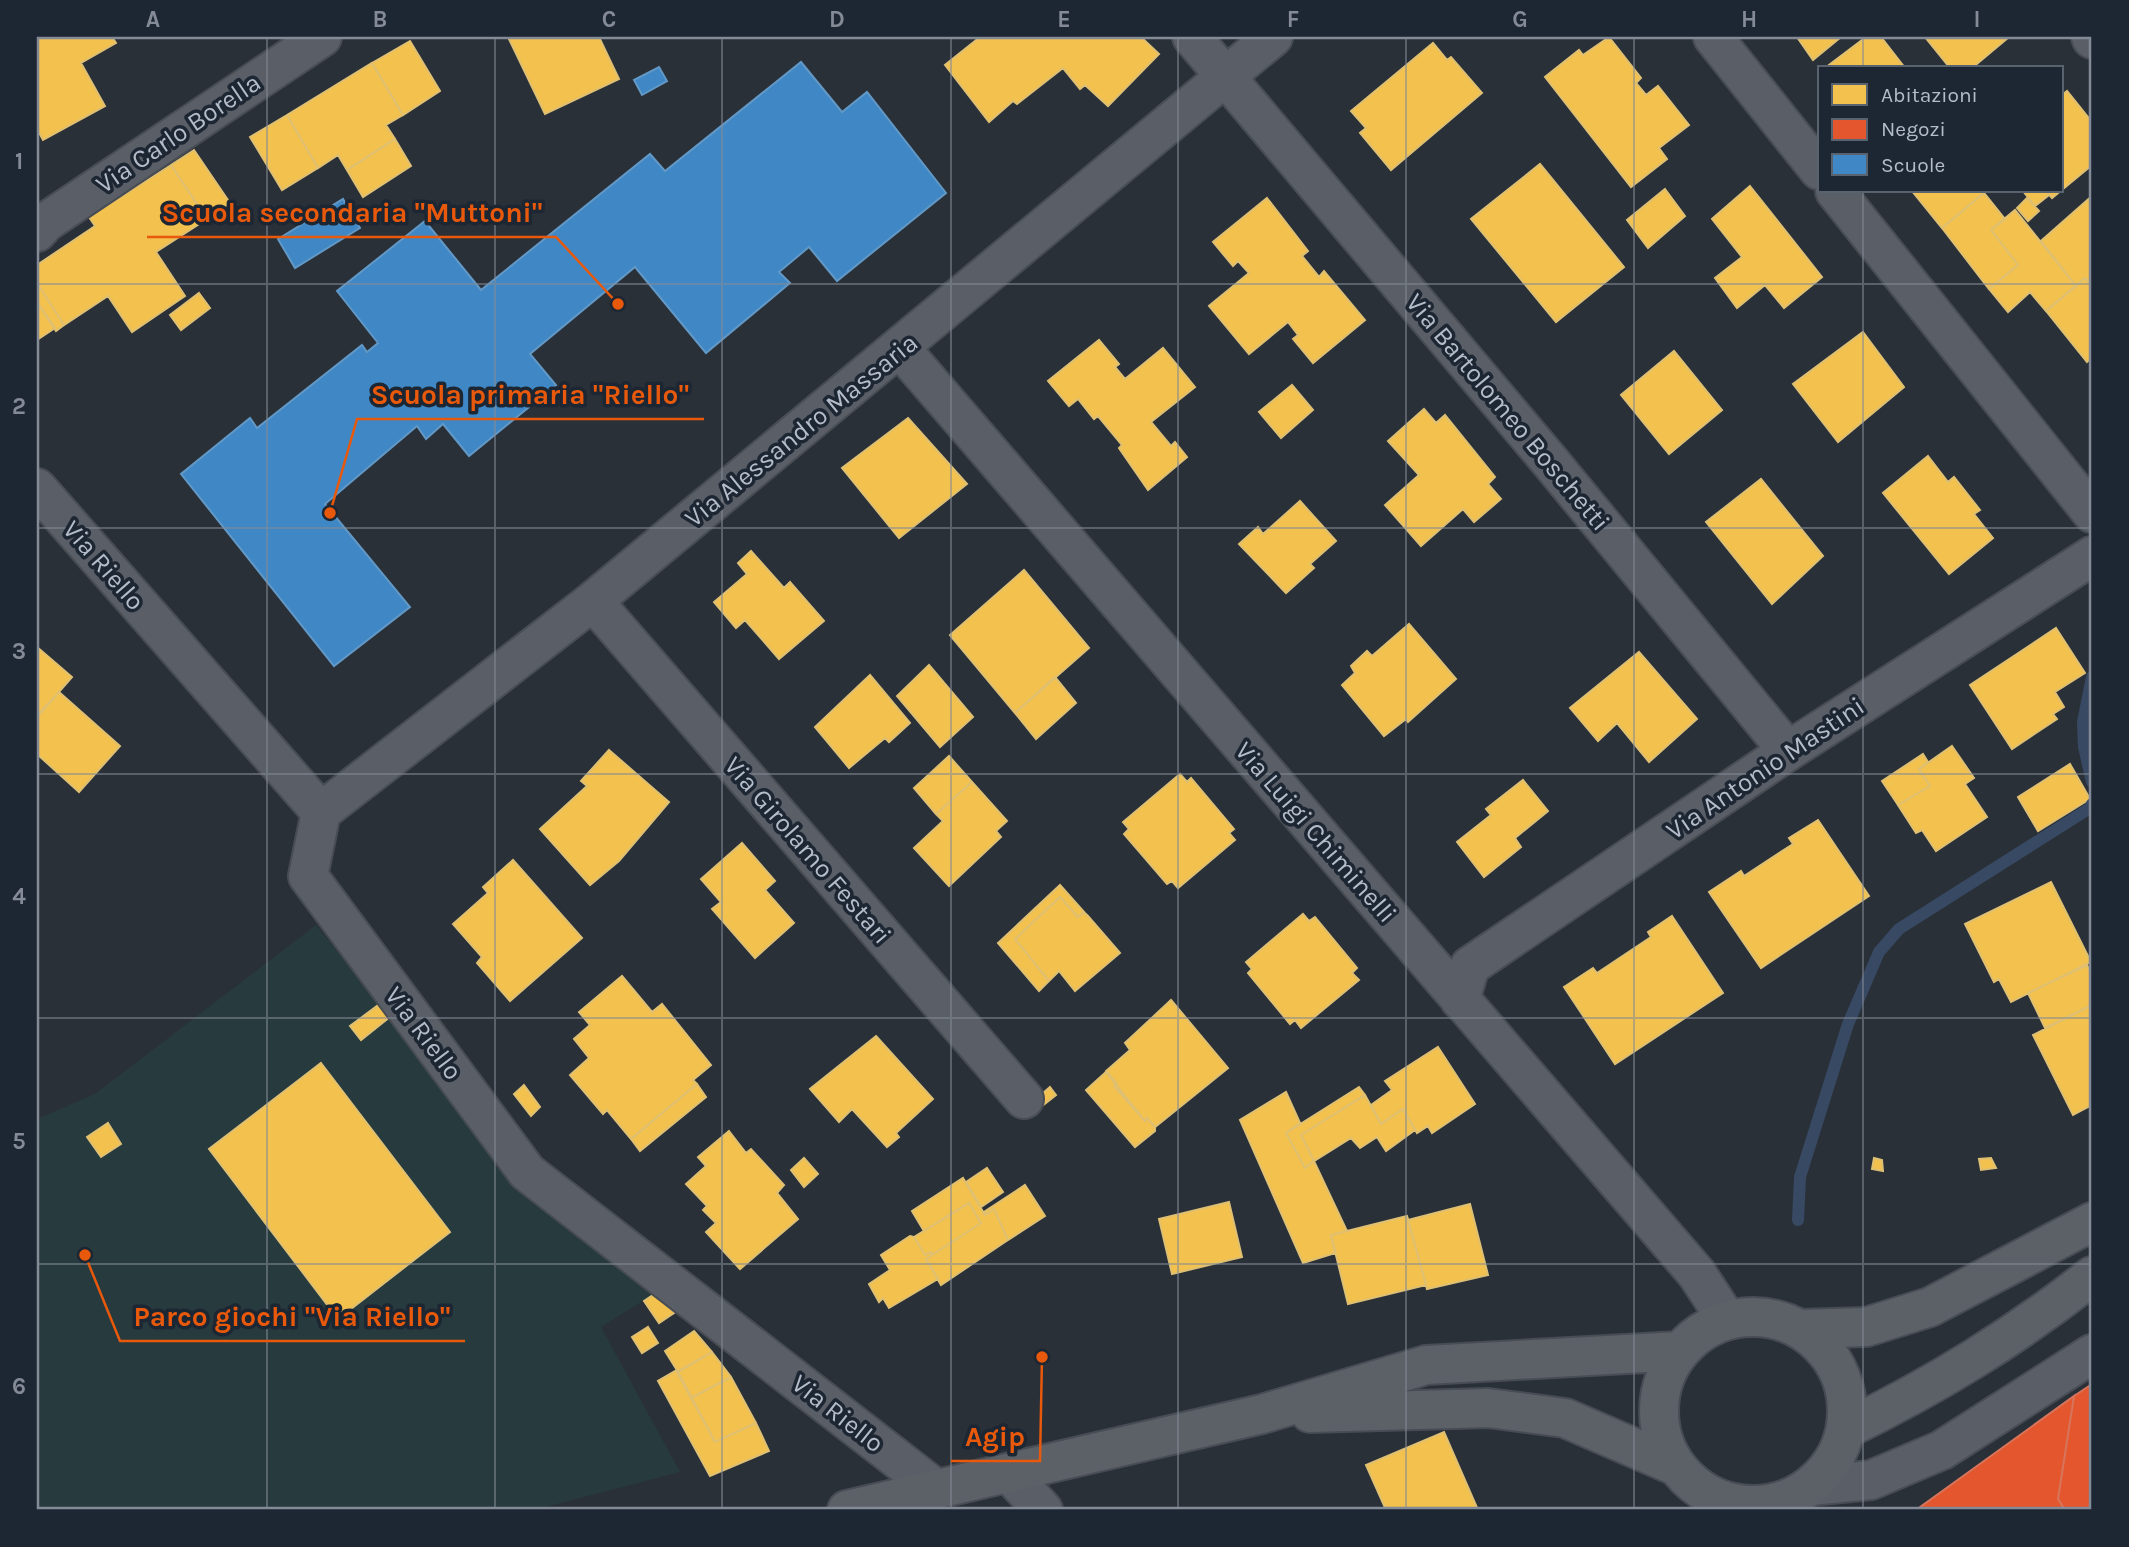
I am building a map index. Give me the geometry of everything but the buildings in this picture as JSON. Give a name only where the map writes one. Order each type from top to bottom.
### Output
[{"type":"main road","points":[[1800,1328],[1823,1347],[1839,1372],[1847,1400],[1846,1429],[1827,1470],[1811,1486],[1791,1497],[1746,1508],[1720,1499],[1696,1486],[1676,1466],[1663,1439],[1659,1408],[1665,1378],[1680,1351],[1701,1332],[1727,1320],[1757,1316],[1800,1328],[1866,1327],[1930,1307],[2092,1222]]},
{"type":"main road","points":[[1846,1429],[1925,1391],[2035,1321],[2092,1276]]},
{"type":"main road","points":[[847,1510],[1262,1414],[1426,1365],[1680,1351]]},
{"type":"main road","points":[[1262,1414],[1488,1408],[1513,1411],[1565,1418],[1676,1466]]},
{"type":"street","name":"Via Carlo Borella","points":[[37,232],[46,222],[322,37]]},
{"type":"street","name":"Via Bartolomeo Boschetti","points":[[1192,37],[1553,465],[1788,751]]},
{"type":"street","name":"Via Alessandro Massaria","points":[[321,812],[593,601],[1273,37]]},
{"type":"street","points":[[1713,37],[1818,169]]},
{"type":"street","points":[[1837,192],[2092,513]]},
{"type":"street","name":"Via Luigi Chiminelli","points":[[900,348],[1698,1274],[1727,1320]]},
{"type":"street","name":"Via Riello","points":[[37,488],[321,812],[308,876],[527,1172],[936,1489]]},
{"type":"street","name":"Via Antonio Mastini","points":[[1460,1000],[1470,966],[1788,751],[2092,556]]},
{"type":"street","name":"Via Girolamo Festari","points":[[593,601],[1024,1099]]},
{"type":"street","points":[[1811,1486],[1871,1480],[1942,1450],[2092,1354]]},
{"type":"street","points":[[1009,1473],[1043,1510]]},
{"type":"green space","points":[[316,925],[381,1003],[659,1291],[601,1327],[680,1472],[534,1510],[37,1510],[37,1119],[95,1094]]},
{"type":"waterway","points":[[2092,677],[2083,722],[2084,747],[2092,782]]},
{"type":"waterway","points":[[1798,1220],[1800,1177],[1848,1024],[1879,952],[1899,929],[2090,808],[2092,804]]},
{"type":"place","name":"Scuola secondaria \"Muttoni\"","points":[[618,304]]},
{"type":"place","name":"Scuola primaria \"Riello\"","points":[[330,513]]},
{"type":"place","name":"Parco giochi \"Via Riello\"","points":[[85,1255]]},
{"type":"place","name":"Agip","points":[[1042,1357]]}]
